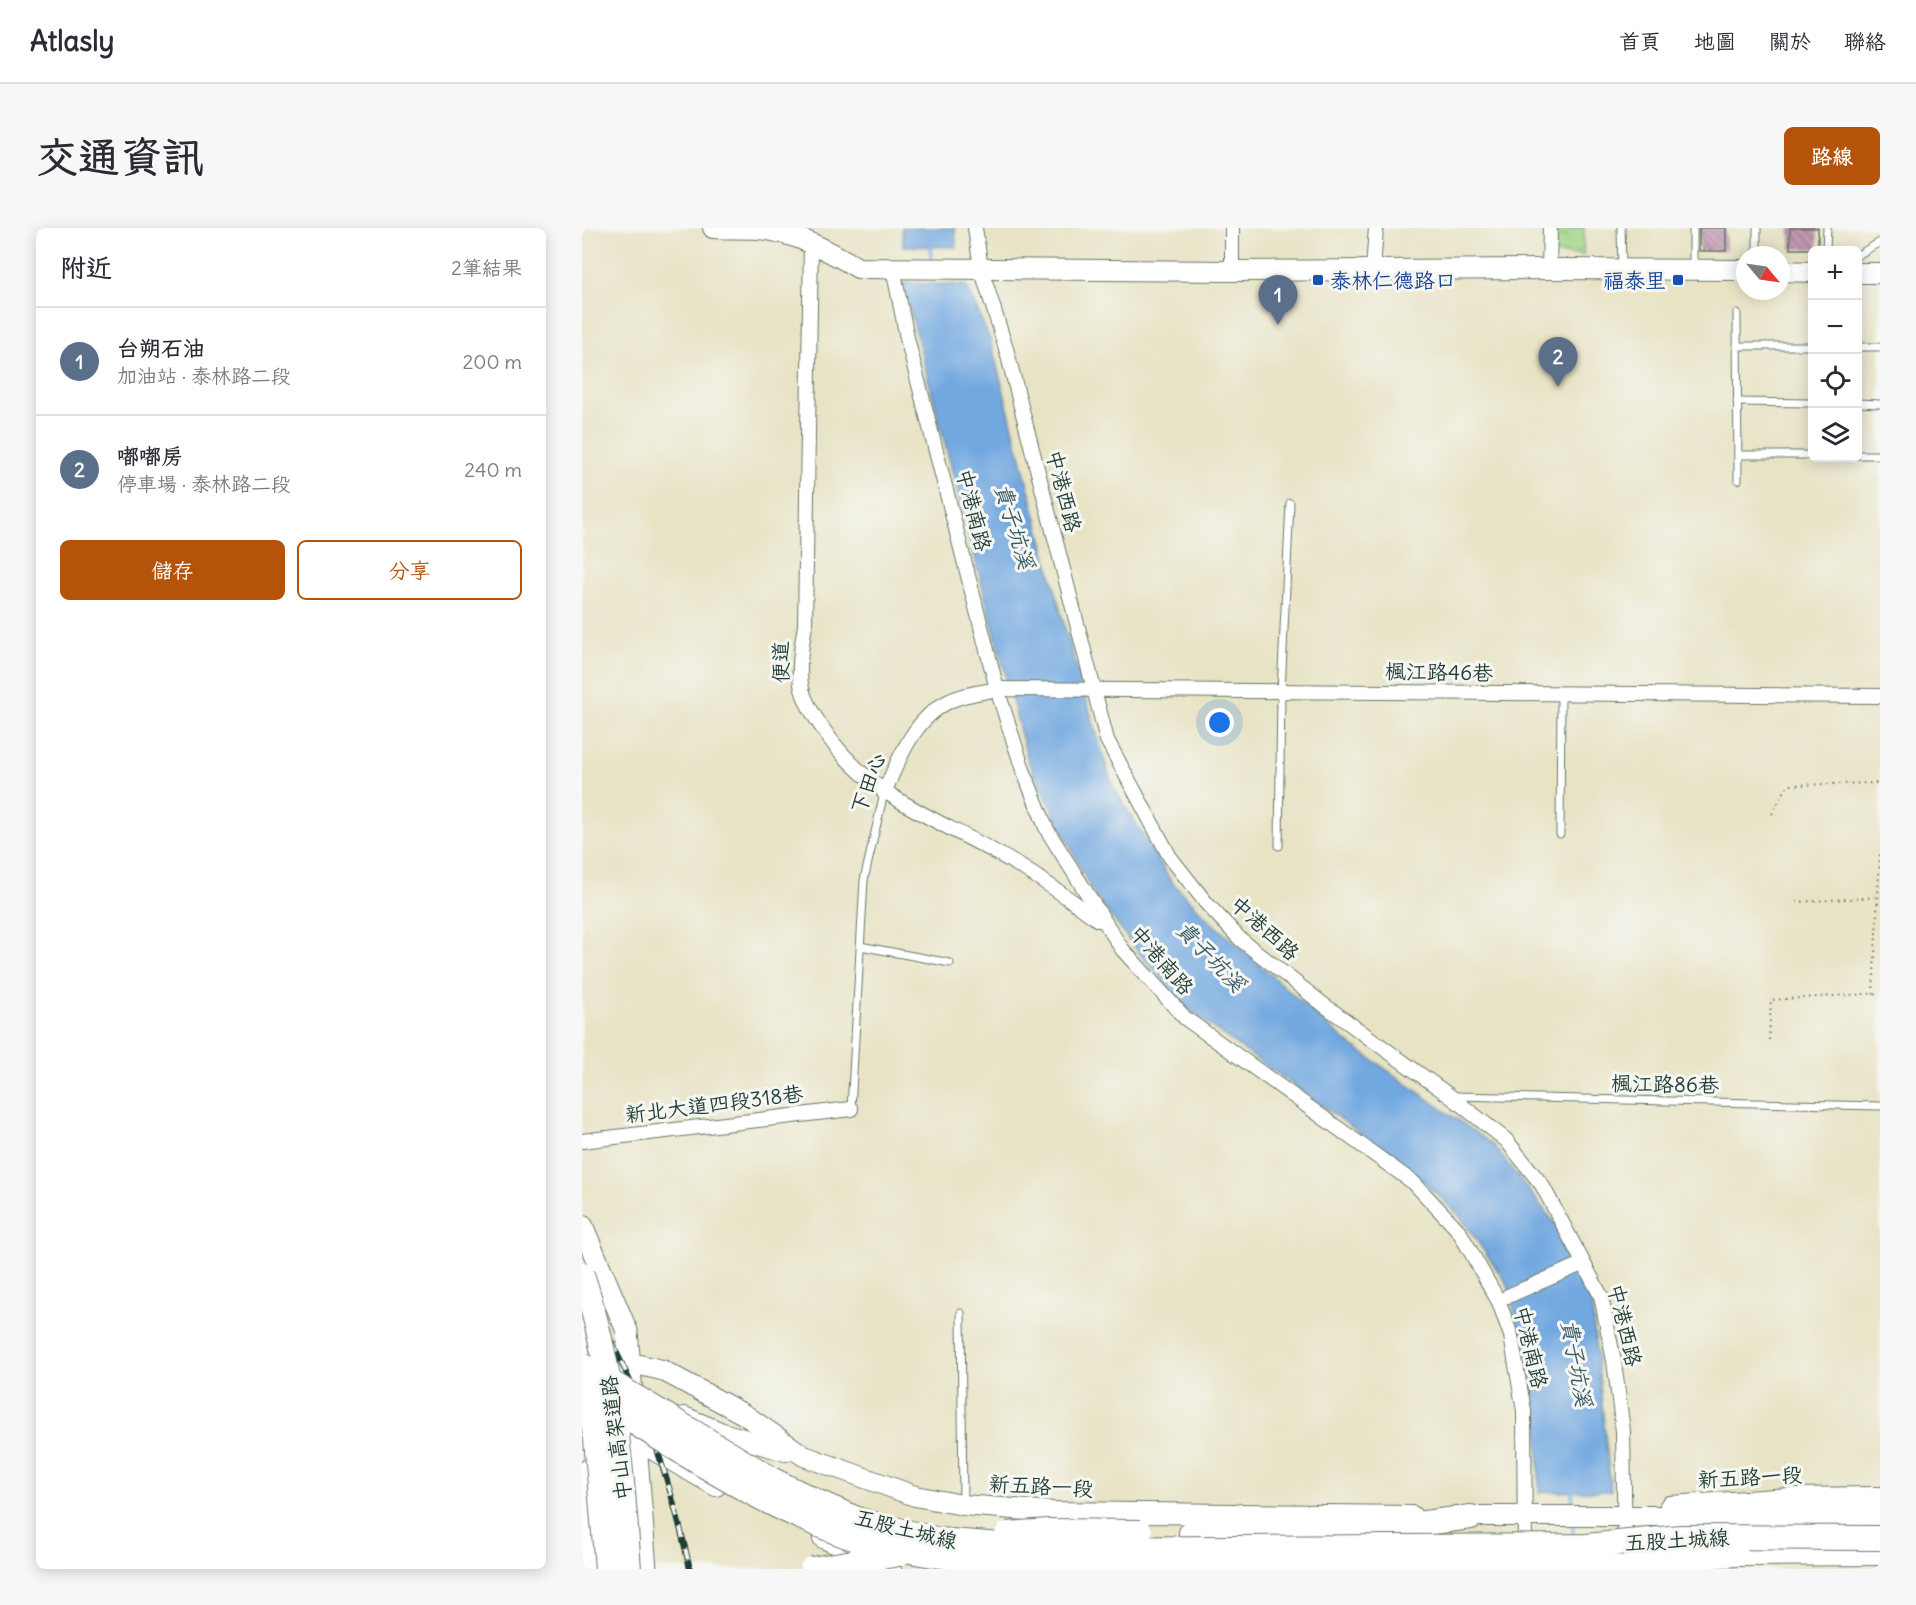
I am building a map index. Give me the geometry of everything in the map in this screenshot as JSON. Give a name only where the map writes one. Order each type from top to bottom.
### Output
[{"type":"highway","name":"中山高架道路","points":[[582,1274],[595,1313],[607,1364],[619,1436],[628,1569]]},
{"type":"highway","name":"中山高架道路","points":[[582,1365],[596,1439],[608,1569]]},
{"type":"highway","name":"五股土城線","points":[[582,1365],[775,1481],[818,1503],[859,1520],[939,1540],[1050,1549],[1585,1556],[1657,1569]]},
{"type":"highway","name":"五股土城線","points":[[584,1399],[766,1500],[809,1521],[854,1538],[948,1560],[1050,1568],[1585,1556],[1681,1537],[1880,1538]]},
{"type":"highway","points":[[1731,1519],[1761,1514],[1880,1516]]},
{"type":"highway","points":[[812,1569],[995,1534],[1049,1531],[1338,1534],[1471,1516]]},
{"type":"highway","points":[[1585,1556],[1880,1552]]},
{"type":"highway","points":[[1841,1569],[1880,1569]]},
{"type":"main road","points":[[712,228],[761,229],[811,243],[858,268],[1232,271],[1736,270]]},
{"type":"main road","points":[[1790,271],[1808,272]]},
{"type":"main road","points":[[1862,273],[1880,273]]},
{"type":"main road","points":[[582,1225],[627,1331],[645,1521],[646,1569]]},
{"type":"main road","points":[[583,1332],[632,1395]]},
{"type":"main road","points":[[583,1332],[590,1569]]},
{"type":"main road","name":"新五路一段","points":[[583,1332],[630,1363],[662,1370],[745,1415],[804,1456],[915,1496],[963,1505],[1052,1512],[1617,1516],[1731,1519],[1760,1527],[1880,1528]]},
{"type":"main road","points":[[584,1399],[632,1395],[722,1432],[804,1456]]},
{"type":"main road","points":[[584,1399],[636,1441],[736,1497],[891,1569]]},
{"type":"main road","name":"新五路一段","points":[[1617,1516],[1636,1510],[1689,1505],[1791,1498],[1880,1497]]},
{"type":"street","name":"中港西路","points":[[975,228],[973,268],[1007,352],[1090,690],[1107,740],[1170,857],[1207,904],[1240,939],[1324,1005],[1450,1096],[1506,1140],[1542,1185],[1581,1264],[1601,1296],[1614,1361],[1623,1431],[1617,1516],[1624,1569]]},
{"type":"street","points":[[1232,228],[1232,271]]},
{"type":"street","points":[[1373,269],[1376,228]]},
{"type":"street","points":[[1549,269],[1550,228]]},
{"type":"street","name":"便道","points":[[811,243],[801,688],[810,710],[833,744],[854,769],[884,793],[1010,860],[1060,891],[1104,925]]},
{"type":"street","name":"中港南路","points":[[897,268],[907,338],[1023,770],[1047,830],[1104,925],[1122,949],[1185,1018],[1414,1183],[1459,1231],[1504,1299],[1524,1411],[1531,1516],[1525,1569]]},
{"type":"street","name":"下田心","points":[[884,793],[902,750],[925,718],[958,697],[1001,689]]},
{"type":"street","name":"楓江路46巷","points":[[1001,689],[1880,696]]},
{"type":"street","name":"新北大道四段318巷","points":[[582,1141],[690,1123],[851,1109]]},
{"type":"street","points":[[1504,1299],[1581,1264]]},
{"type":"lane","points":[[1622,228],[1622,269]]},
{"type":"lane","points":[[1693,269],[1694,228]]},
{"type":"lane","points":[[1757,228],[1757,246]]},
{"type":"lane","points":[[1826,246],[1827,228]]},
{"type":"lane","points":[[1862,252],[1880,242]]},
{"type":"lane","points":[[1737,314],[1738,480]]},
{"type":"lane","points":[[1737,346],[1808,346]]},
{"type":"lane","points":[[1862,346],[1880,347]]},
{"type":"lane","points":[[1737,402],[1808,403]]},
{"type":"lane","points":[[1862,404],[1880,404]]},
{"type":"lane","points":[[1738,454],[1808,455]]},
{"type":"lane","points":[[1862,455],[1880,455]]},
{"type":"lane","points":[[1279,846],[1281,692],[1290,503]]},
{"type":"lane","points":[[1560,834],[1561,694]]},
{"type":"lane","name":"下田心","points":[[851,1109],[864,880],[884,793]]},
{"type":"lane","points":[[861,946],[950,963]]},
{"type":"lane","name":"楓江路86巷","points":[[1450,1096],[1880,1106]]},
{"type":"lane","points":[[961,1313],[963,1505]]},
{"type":"path","points":[[1772,814],[1788,785],[1880,783]]},
{"type":"path","points":[[1873,994],[1880,853]]},
{"type":"path","points":[[1796,902],[1879,896]]},
{"type":"path","points":[[1769,1040],[1772,1000],[1880,993]]},
{"type":"green space","points":[[1556,228],[1584,228],[1583,255],[1555,254]]},
{"type":"water","points":[[902,228],[955,228],[956,247],[903,246]]},
{"type":"water","points":[[903,283],[966,285],[990,339],[1066,632],[1112,785],[1171,881],[1211,922],[1343,1039],[1492,1144],[1554,1222],[1591,1299],[1611,1491],[1539,1492],[1538,1412],[1508,1285],[1459,1215],[1410,1169],[1191,1012],[1143,958],[1093,893],[1028,761]]},
{"type":"building","points":[[1699,228],[1726,228],[1726,251],[1699,251]]},
{"type":"building","points":[[1790,228],[1818,228],[1818,246],[1808,246],[1808,249],[1790,249]]},
{"type":"waterway","name":"貴子坑溪","points":[[931,244],[931,263]]},
{"type":"waterway","name":"貴子坑溪","points":[[1572,1488],[1573,1510]]},
{"type":"waterway","name":"貴子坑溪","points":[[1573,1521],[1573,1537]]},
{"type":"railway","points":[[582,1283],[625,1369],[654,1441],[668,1483],[690,1569]]},
{"type":"place","name":"泰林仁德路口","points":[[1318,280]]},
{"type":"place","name":"福泰里","points":[[1678,280]]},
{"type":"place","name":"台朔石油","points":[[1278,325]]},
{"type":"place","name":"嘟嘟房","points":[[1558,387]]}]
